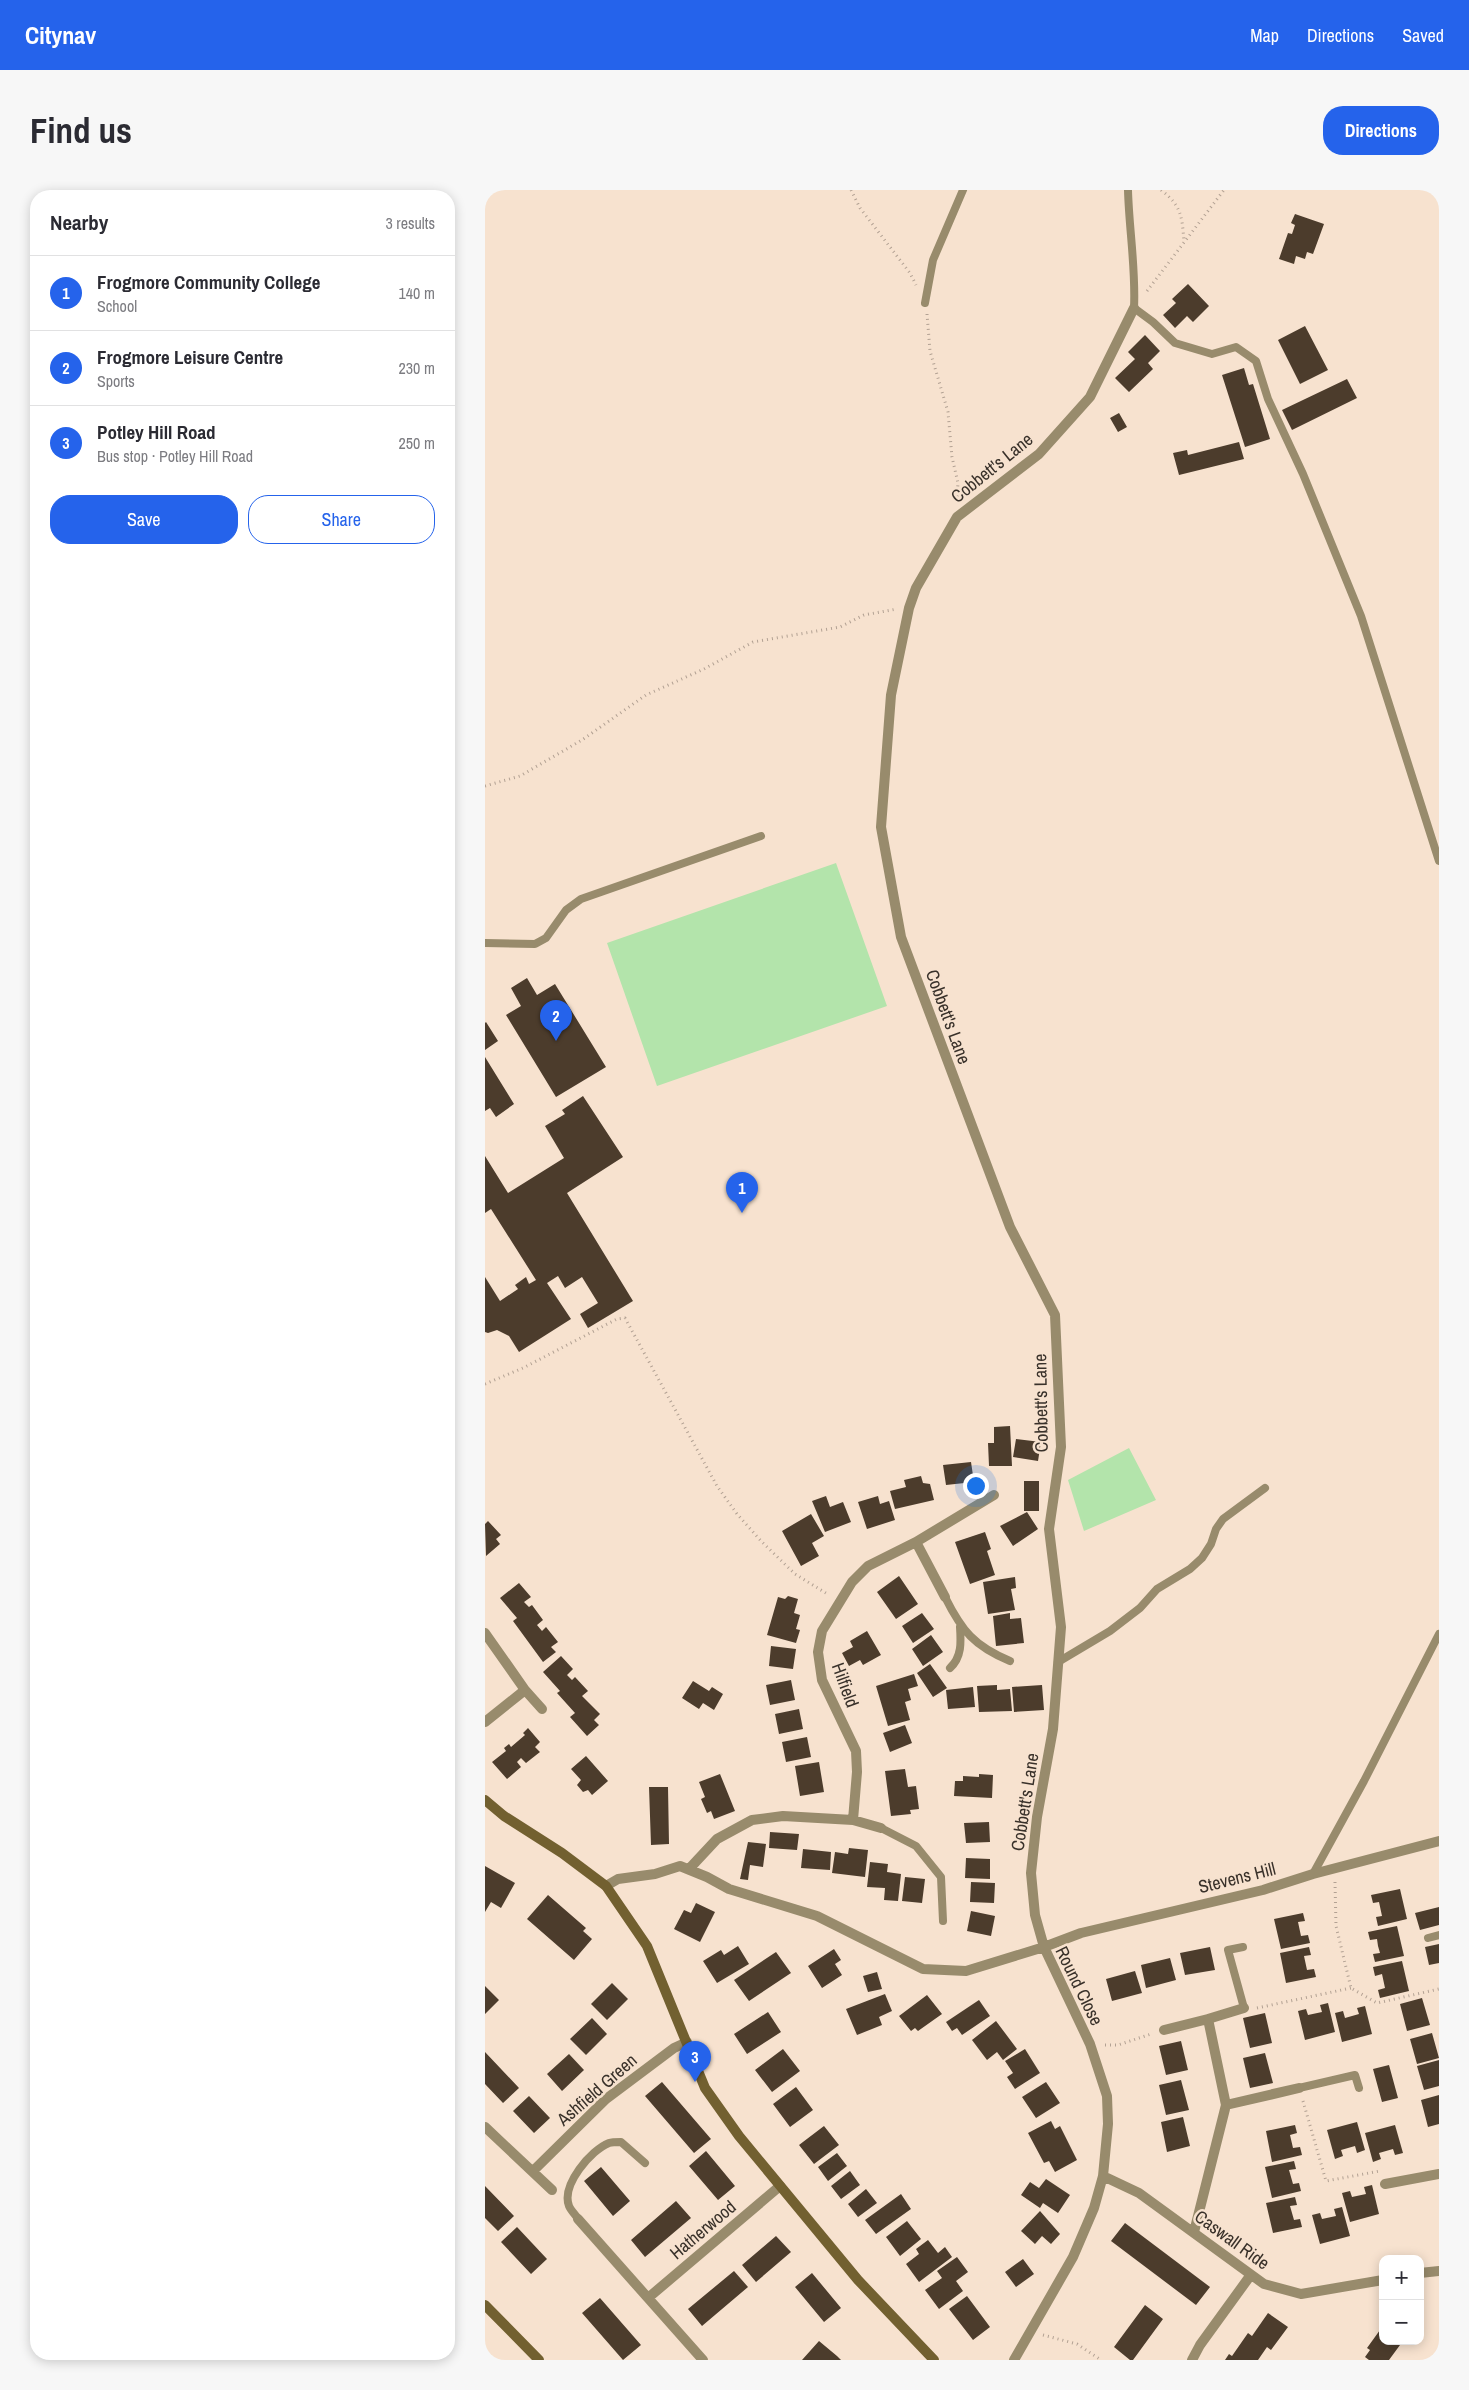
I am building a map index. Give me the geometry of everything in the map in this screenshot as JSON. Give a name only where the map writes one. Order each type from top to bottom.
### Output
[{"type":"street","name":"Cobbett's Lane","points":[[1043,1948],[1035,1915],[1031,1873],[1033,1848],[1051,1749],[1061,1627],[1049,1529],[1061,1447],[1055,1315],[1011,1227],[901,937],[881,827],[891,694],[909,608],[916,588],[957,517],[1039,454],[1090,397],[1135,308]]},
{"type":"street","name":"Hilfield","points":[[853,1820],[857,1772],[856,1751],[822,1680],[818,1652],[822,1631],[852,1582],[868,1566],[916,1542],[994,1495]]},
{"type":"street","points":[[916,1542],[945,1596]]},
{"type":"street","points":[[485,1633],[525,1690],[541,1709]]},
{"type":"street","points":[[485,1722],[525,1690]]},
{"type":"street","points":[[485,1800],[504,1816],[562,1853],[605,1886],[647,1946],[705,2088],[739,2136],[858,2280],[934,2360]]},
{"type":"street","points":[[605,1886],[618,1879],[655,1874],[681,1866],[689,1869],[717,1839],[752,1820],[783,1816],[853,1820],[881,1828]]},
{"type":"street","name":"Stevens Hill","points":[[1043,1948],[1081,1933],[1263,1890],[1313,1874],[1439,1841]]},
{"type":"street","name":"Round Close","points":[[689,1869],[729,1889],[817,1916],[923,1969],[966,1971],[1043,1948],[1090,2044],[1107,2096],[1109,2124],[1103,2176],[1093,2208],[1073,2257],[1014,2360]]},
{"type":"street","points":[[1164,2030],[1244,2008]]},
{"type":"street","points":[[1194,2232],[1225,2105],[1208,2018]]},
{"type":"street","name":"Ashfield Green","points":[[533,2171],[607,2099],[674,2048],[687,2042]]},
{"type":"street","points":[[1225,2105],[1299,2088]]},
{"type":"street","points":[[485,2127],[552,2190]]},
{"type":"street","points":[[1385,2184],[1439,2174]]},
{"type":"street","name":"Caswall Ride","points":[[1103,2176],[1139,2194],[1194,2232],[1250,2276],[1264,2284],[1301,2294],[1379,2281]]},
{"type":"street","name":"Hatherwood","points":[[648,2298],[780,2186]]},
{"type":"street","points":[[578,2219],[703,2360]]},
{"type":"street","points":[[1424,2273],[1439,2271]]},
{"type":"street","points":[[1191,2360],[1250,2276]]},
{"type":"street","points":[[485,2305],[539,2360]]},
{"type":"lane","points":[[925,303],[933,260],[963,190]]},
{"type":"lane","points":[[1128,190],[1129,227],[1136,285],[1135,308],[1175,343],[1212,354],[1236,347],[1256,360],[1268,399],[1303,474],[1361,616],[1439,861]]},
{"type":"lane","points":[[485,943],[535,944],[546,938],[566,910],[581,899],[761,836]]},
{"type":"lane","points":[[1058,1662],[1110,1631],[1139,1608],[1157,1590],[1190,1569],[1202,1558],[1223,1519],[1265,1488]]},
{"type":"lane","points":[[945,1596],[960,1627],[988,1652],[1010,1661]]},
{"type":"lane","points":[[950,1668],[955,1663],[961,1648],[960,1627]]},
{"type":"lane","points":[[1313,1874],[1364,1781],[1439,1634]]},
{"type":"lane","points":[[881,1828],[916,1846],[941,1877],[943,1921]]},
{"type":"lane","points":[[1428,1938],[1439,1935]]},
{"type":"lane","points":[[1243,1947],[1227,1950],[1244,2008]]},
{"type":"lane","points":[[1299,2088],[1355,2075],[1359,2088]]},
{"type":"lane","points":[[578,2219],[569,2205],[570,2187],[578,2170],[594,2155],[609,2143],[621,2142],[645,2163]]},
{"type":"path","points":[[851,190],[860,208],[911,273],[925,303],[930,351],[948,412],[952,457],[958,483],[957,517]]},
{"type":"path","points":[[1161,190],[1173,199],[1179,208],[1184,242]]},
{"type":"path","points":[[1135,308],[1224,190]]},
{"type":"path","points":[[485,786],[520,776],[582,740],[646,695],[704,669],[753,642],[840,627],[864,615],[909,608]]},
{"type":"path","points":[[485,1384],[523,1368],[617,1319],[625,1318],[717,1486],[737,1514],[795,1574],[839,1601]]},
{"type":"path","points":[[1335,1869],[1336,1926],[1351,1988]]},
{"type":"path","points":[[1244,2008],[1264,2007],[1351,1988],[1377,2003],[1439,1989]]},
{"type":"path","points":[[1090,2044],[1118,2046],[1164,2030]]},
{"type":"path","points":[[1299,2088],[1326,2182],[1380,2171],[1385,2184]]},
{"type":"path","points":[[1031,2332],[1077,2344],[1101,2360]]},
{"type":"green space","points":[[836,863],[887,1006],[657,1086],[607,943]]},
{"type":"green space","points":[[1129,1448],[1156,1500],[1084,1531],[1068,1480]]},
{"type":"building","points":[[1295,214],[1324,224],[1313,254],[1307,252],[1305,259],[1296,256],[1294,264],[1279,259],[1288,233],[1292,234],[1295,225],[1291,223]]},
{"type":"building","points":[[1188,284],[1209,306],[1193,322],[1187,316],[1175,328],[1163,315],[1176,303],[1172,299]]},
{"type":"building","points":[[1305,326],[1328,370],[1300,384],[1278,340]]},
{"type":"building","points":[[1145,335],[1160,351],[1148,363],[1153,369],[1129,392],[1115,378],[1135,359],[1128,352]]},
{"type":"building","points":[[1244,368],[1249,385],[1253,384],[1270,439],[1245,447],[1222,375]]},
{"type":"building","points":[[1347,379],[1357,398],[1292,430],[1282,410]]},
{"type":"building","points":[[1119,413],[1127,427],[1118,432],[1110,418]]},
{"type":"building","points":[[1239,442],[1244,459],[1179,475],[1173,453],[1187,450],[1188,455]]},
{"type":"building","points":[[527,978],[537,995],[555,984],[606,1067],[556,1097],[506,1015],[521,1006],[511,988]]},
{"type":"building","points":[[485,1023],[498,1041],[485,1050]]},
{"type":"building","points":[[485,1057],[514,1104],[496,1117],[490,1108],[485,1111]]},
{"type":"building","points":[[583,1096],[623,1157],[567,1193],[633,1301],[588,1328],[580,1314],[598,1303],[582,1277],[565,1288],[558,1276],[547,1283],[571,1319],[519,1352],[509,1336],[497,1330],[485,1332],[485,1277],[500,1301],[518,1289],[515,1285],[526,1277],[529,1284],[536,1280],[491,1209],[485,1213],[485,1156],[508,1193],[564,1158],[545,1126],[565,1114],[562,1110]]},
{"type":"building","points":[[1010,1426],[1012,1466],[989,1466],[988,1443],[994,1443],[994,1427]]},
{"type":"building","points":[[1016,1439],[1041,1442],[1038,1461],[1013,1457]]},
{"type":"building","points":[[971,1462],[974,1482],[946,1485],[943,1465]]},
{"type":"building","points":[[921,1476],[923,1483],[930,1484],[934,1500],[895,1509],[890,1491],[906,1487],[904,1480]]},
{"type":"building","points":[[1024,1481],[1039,1481],[1039,1511],[1024,1511]]},
{"type":"building","points":[[826,1496],[830,1507],[843,1502],[851,1522],[825,1532],[812,1501]]},
{"type":"building","points":[[878,1496],[880,1504],[889,1501],[895,1520],[867,1529],[858,1502]]},
{"type":"building","points":[[1027,1512],[1038,1529],[1013,1546],[1000,1526]]},
{"type":"building","points":[[811,1514],[824,1536],[812,1543],[819,1556],[801,1566],[782,1531]]},
{"type":"building","points":[[488,1521],[501,1535],[496,1539],[500,1544],[486,1556],[485,1524]]},
{"type":"building","points":[[985,1532],[991,1549],[987,1551],[995,1575],[970,1584],[955,1542]]},
{"type":"building","points":[[899,1576],[918,1604],[896,1619],[877,1592]]},
{"type":"building","points":[[1015,1577],[1016,1588],[1011,1589],[1015,1610],[988,1614],[983,1582]]},
{"type":"building","points":[[519,1583],[531,1597],[524,1602],[529,1607],[532,1605],[543,1620],[537,1625],[542,1631],[546,1627],[558,1642],[551,1647],[556,1652],[543,1662],[513,1621],[517,1618],[500,1598]]},
{"type":"building","points":[[788,1596],[798,1599],[794,1613],[800,1615],[796,1629],[800,1630],[796,1643],[767,1635],[778,1597],[785,1599]]},
{"type":"building","points":[[922,1613],[934,1629],[913,1643],[902,1626]]},
{"type":"building","points":[[1010,1613],[1010,1619],[1021,1618],[1024,1643],[996,1646],[993,1616]]},
{"type":"building","points":[[867,1631],[881,1655],[863,1665],[860,1660],[849,1666],[842,1653],[853,1647],[850,1641]]},
{"type":"building","points":[[931,1635],[943,1652],[923,1666],[912,1649]]},
{"type":"building","points":[[771,1646],[796,1649],[793,1669],[769,1666]]},
{"type":"building","points":[[561,1656],[573,1669],[567,1675],[572,1680],[575,1677],[588,1691],[582,1696],[600,1714],[594,1720],[599,1725],[587,1736],[570,1717],[575,1713],[557,1693],[560,1691],[543,1672]]},
{"type":"building","points":[[930,1664],[947,1688],[933,1697],[917,1673]]},
{"type":"building","points":[[914,1674],[918,1686],[908,1689],[911,1700],[905,1702],[910,1720],[888,1726],[876,1686]]},
{"type":"building","points":[[791,1680],[795,1700],[770,1705],[766,1685]]},
{"type":"building","points":[[693,1681],[709,1691],[712,1687],[723,1694],[714,1710],[703,1703],[699,1709],[682,1698]]},
{"type":"building","points":[[997,1685],[997,1690],[1010,1689],[1012,1711],[979,1712],[977,1686]]},
{"type":"building","points":[[1042,1685],[1044,1710],[1014,1712],[1012,1687]]},
{"type":"building","points":[[973,1687],[975,1707],[948,1709],[946,1690]]},
{"type":"building","points":[[799,1709],[803,1729],[779,1734],[775,1714]]},
{"type":"building","points":[[905,1725],[912,1743],[890,1752],[883,1733]]},
{"type":"building","points":[[528,1728],[540,1742],[535,1747],[540,1752],[526,1763],[521,1758],[517,1762],[521,1767],[507,1779],[492,1762],[506,1751],[504,1748],[509,1744],[511,1747],[525,1735],[523,1733]]},
{"type":"building","points":[[807,1737],[811,1757],[786,1762],[782,1742]]},
{"type":"building","points":[[586,1756],[608,1781],[592,1795],[588,1790],[583,1792],[577,1785],[581,1780],[571,1769]]},
{"type":"building","points":[[819,1762],[824,1792],[800,1796],[795,1766]]},
{"type":"building","points":[[905,1769],[908,1787],[916,1786],[919,1809],[910,1810],[911,1814],[891,1816],[885,1771]]},
{"type":"building","points":[[720,1774],[735,1811],[714,1819],[711,1811],[707,1813],[701,1799],[705,1797],[699,1782]]},
{"type":"building","points":[[979,1774],[993,1775],[992,1798],[954,1796],[955,1781],[963,1781],[963,1776],[979,1777]]},
{"type":"building","points":[[649,1787],[668,1787],[669,1844],[651,1845]]},
{"type":"building","points":[[989,1822],[990,1842],[966,1843],[964,1823]]},
{"type":"building","points":[[770,1832],[799,1834],[797,1850],[769,1848]]},
{"type":"building","points":[[748,1842],[766,1844],[763,1867],[750,1865],[748,1880],[740,1879]]},
{"type":"building","points":[[849,1848],[868,1850],[865,1877],[832,1873],[835,1852],[848,1854]]},
{"type":"building","points":[[803,1849],[831,1852],[830,1870],[801,1868]]},
{"type":"building","points":[[966,1858],[990,1859],[990,1879],[965,1878]]},
{"type":"building","points":[[870,1862],[888,1864],[887,1872],[901,1874],[898,1901],[884,1900],[885,1888],[867,1887]]},
{"type":"building","points":[[485,1866],[515,1883],[501,1908],[491,1902],[485,1912]]},
{"type":"building","points":[[905,1877],[925,1879],[922,1903],[902,1901]]},
{"type":"building","points":[[971,1882],[995,1883],[994,1903],[970,1902]]},
{"type":"building","points":[[1400,1889],[1407,1919],[1378,1926],[1376,1917],[1382,1916],[1379,1902],[1373,1903],[1371,1895]]},
{"type":"building","points":[[548,1895],[586,1928],[583,1931],[592,1939],[574,1960],[527,1919]]},
{"type":"building","points":[[696,1903],[715,1912],[700,1942],[674,1929],[684,1910],[691,1913]]},
{"type":"building","points":[[1439,1907],[1439,1925],[1420,1930],[1415,1913]]},
{"type":"building","points":[[971,1911],[995,1916],[991,1936],[967,1931]]},
{"type":"building","points":[[1303,1913],[1305,1921],[1298,1922],[1301,1936],[1308,1935],[1310,1943],[1281,1949],[1274,1919]]},
{"type":"building","points":[[1397,1926],[1404,1956],[1375,1962],[1373,1954],[1380,1953],[1377,1939],[1370,1940],[1368,1932]]},
{"type":"building","points":[[1439,1944],[1439,1963],[1429,1965],[1425,1947]]},
{"type":"building","points":[[738,1946],[749,1964],[717,1983],[703,1961],[721,1950],[724,1955]]},
{"type":"building","points":[[1210,1947],[1215,1970],[1185,1975],[1180,1953]]},
{"type":"building","points":[[1309,1947],[1311,1955],[1304,1956],[1307,1970],[1314,1969],[1316,1977],[1286,1983],[1280,1953]]},
{"type":"building","points":[[834,1949],[841,1960],[835,1964],[842,1975],[822,1988],[808,1966]]},
{"type":"building","points":[[776,1952],[791,1973],[749,2001],[734,1980]]},
{"type":"building","points":[[1170,1958],[1176,1980],[1146,1988],[1141,1965]]},
{"type":"building","points":[[1402,1961],[1409,1991],[1380,1998],[1378,1990],[1385,1988],[1382,1974],[1375,1976],[1373,1967]]},
{"type":"building","points":[[1135,1971],[1142,1993],[1112,2001],[1106,1979]]},
{"type":"building","points":[[877,1972],[882,1989],[868,1992],[863,1976]]},
{"type":"building","points":[[612,1983],[628,1999],[607,2020],[591,2004]]},
{"type":"building","points":[[485,1986],[499,2000],[485,2014]]},
{"type":"building","points":[[885,1994],[892,2011],[879,2017],[882,2025],[857,2035],[846,2009]]},
{"type":"building","points":[[927,1995],[942,2014],[918,2031],[915,2028],[911,2031],[899,2016]]},
{"type":"building","points":[[1422,1998],[1430,2025],[1407,2031],[1400,2004]]},
{"type":"building","points":[[979,2000],[990,2016],[962,2035],[957,2028],[952,2031],[946,2022]]},
{"type":"building","points":[[1328,2003],[1335,2032],[1305,2040],[1298,2011],[1306,2009],[1308,2015],[1322,2012],[1320,2005]]},
{"type":"building","points":[[1365,2006],[1372,2034],[1342,2042],[1335,2013],[1343,2011],[1345,2018],[1359,2014],[1357,2008]]},
{"type":"building","points":[[768,2012],[781,2032],[747,2054],[734,2034]]},
{"type":"building","points":[[1265,2013],[1272,2043],[1250,2048],[1243,2018]]},
{"type":"building","points":[[592,2018],[607,2034],[586,2055],[570,2039]]},
{"type":"building","points":[[996,2021],[1017,2049],[1003,2060],[997,2052],[987,2060],[972,2040]]},
{"type":"building","points":[[1432,2033],[1439,2058],[1417,2064],[1410,2039]]},
{"type":"building","points":[[1181,2041],[1188,2070],[1166,2075],[1159,2046]]},
{"type":"building","points":[[783,2049],[800,2071],[772,2092],[755,2070]]},
{"type":"building","points":[[1025,2049],[1040,2073],[1015,2089],[1007,2077],[1013,2073],[1005,2061]]},
{"type":"building","points":[[485,2052],[519,2088],[503,2103],[485,2084]]},
{"type":"building","points":[[1265,2053],[1273,2083],[1250,2088],[1243,2058]]},
{"type":"building","points":[[569,2054],[584,2070],[562,2091],[547,2074]]},
{"type":"building","points":[[1439,2060],[1439,2086],[1424,2090],[1417,2066]]},
{"type":"building","points":[[1389,2065],[1398,2098],[1382,2102],[1373,2069]]},
{"type":"building","points":[[1181,2080],[1189,2110],[1166,2115],[1159,2085]]},
{"type":"building","points":[[662,2082],[711,2139],[694,2153],[645,2096]]},
{"type":"building","points":[[1046,2082],[1060,2103],[1036,2118],[1022,2097]]},
{"type":"building","points":[[796,2087],[813,2110],[790,2127],[773,2104]]},
{"type":"building","points":[[1439,2095],[1439,2124],[1428,2127],[1421,2100]]},
{"type":"building","points":[[529,2096],[550,2118],[534,2133],[513,2111]]},
{"type":"building","points":[[1183,2117],[1190,2146],[1167,2152],[1161,2122]]},
{"type":"building","points":[[1051,2121],[1055,2129],[1060,2126],[1077,2160],[1055,2172],[1049,2161],[1044,2163],[1028,2133]]},
{"type":"building","points":[[1357,2122],[1365,2150],[1357,2153],[1355,2146],[1341,2150],[1343,2156],[1335,2159],[1327,2130]]},
{"type":"building","points":[[1295,2125],[1297,2133],[1290,2135],[1293,2148],[1300,2147],[1302,2155],[1272,2162],[1266,2131]]},
{"type":"building","points":[[1395,2125],[1403,2153],[1395,2155],[1393,2149],[1379,2153],[1381,2159],[1373,2162],[1365,2133]]},
{"type":"building","points":[[824,2126],[839,2145],[814,2164],[799,2145]]},
{"type":"building","points":[[706,2151],[735,2186],[718,2200],[689,2166]]},
{"type":"building","points":[[837,2153],[847,2166],[828,2181],[818,2167]]},
{"type":"building","points":[[1294,2161],[1296,2169],[1289,2170],[1293,2184],[1299,2183],[1301,2191],[1272,2198],[1265,2167]]},
{"type":"building","points":[[601,2167],[630,2201],[613,2216],[584,2181]]},
{"type":"building","points":[[850,2171],[860,2185],[841,2199],[831,2186]]},
{"type":"building","points":[[1046,2179],[1070,2195],[1058,2213],[1043,2203],[1040,2208],[1021,2195],[1030,2182],[1039,2188]]},
{"type":"building","points":[[1372,2185],[1379,2214],[1350,2222],[1342,2193],[1350,2191],[1352,2197],[1366,2194],[1364,2187]]},
{"type":"building","points":[[485,2186],[514,2216],[498,2231],[485,2218]]},
{"type":"building","points":[[866,2189],[877,2203],[858,2217],[848,2204]]},
{"type":"building","points":[[901,2194],[911,2209],[876,2234],[865,2220]]},
{"type":"building","points":[[1295,2197],[1297,2205],[1290,2206],[1294,2220],[1300,2219],[1302,2227],[1273,2233],[1266,2203]]},
{"type":"building","points":[[676,2201],[691,2218],[645,2257],[631,2240]]},
{"type":"building","points":[[1342,2207],[1350,2236],[1320,2244],[1312,2215],[1320,2213],[1322,2219],[1336,2216],[1334,2209]]},
{"type":"building","points":[[1040,2211],[1060,2234],[1051,2244],[1042,2236],[1035,2244],[1021,2231]]},
{"type":"building","points":[[907,2221],[921,2239],[900,2256],[886,2237]]},
{"type":"building","points":[[1125,2223],[1210,2287],[1196,2305],[1111,2241]]},
{"type":"building","points":[[517,2227],[547,2259],[531,2274],[501,2242]]},
{"type":"building","points":[[776,2236],[791,2252],[756,2282],[742,2265]]},
{"type":"building","points":[[928,2240],[938,2253],[945,2247],[952,2257],[919,2282],[906,2264],[919,2254],[916,2249]]},
{"type":"building","points":[[957,2257],[968,2272],[956,2281],[963,2291],[939,2309],[925,2290],[942,2278],[937,2271]]},
{"type":"building","points":[[1023,2259],[1034,2274],[1016,2287],[1005,2272]]},
{"type":"building","points":[[734,2271],[748,2287],[702,2326],[688,2309]]},
{"type":"building","points":[[812,2273],[841,2308],[824,2322],[795,2287]]},
{"type":"building","points":[[967,2296],[990,2327],[973,2340],[949,2309]]},
{"type":"building","points":[[600,2298],[641,2345],[623,2360],[582,2313]]},
{"type":"building","points":[[1145,2305],[1163,2319],[1133,2360],[1130,2360],[1114,2347]]},
{"type":"building","points":[[1268,2313],[1288,2327],[1271,2350],[1267,2347],[1258,2360],[1225,2360],[1229,2354],[1232,2356],[1248,2333],[1252,2336]]},
{"type":"building","points":[[1379,2331],[1379,2345],[1400,2345],[1389,2360],[1369,2360],[1365,2357],[1370,2350],[1367,2348]]},
{"type":"building","points":[[819,2341],[837,2356],[841,2360],[802,2360]]},
{"type":"place","name":"Frogmore Leisure Centre","points":[[556,1041]]},
{"type":"place","name":"Frogmore Community College","points":[[742,1213]]},
{"type":"place","name":"Potley Hill Road","points":[[695,2082]]}]
